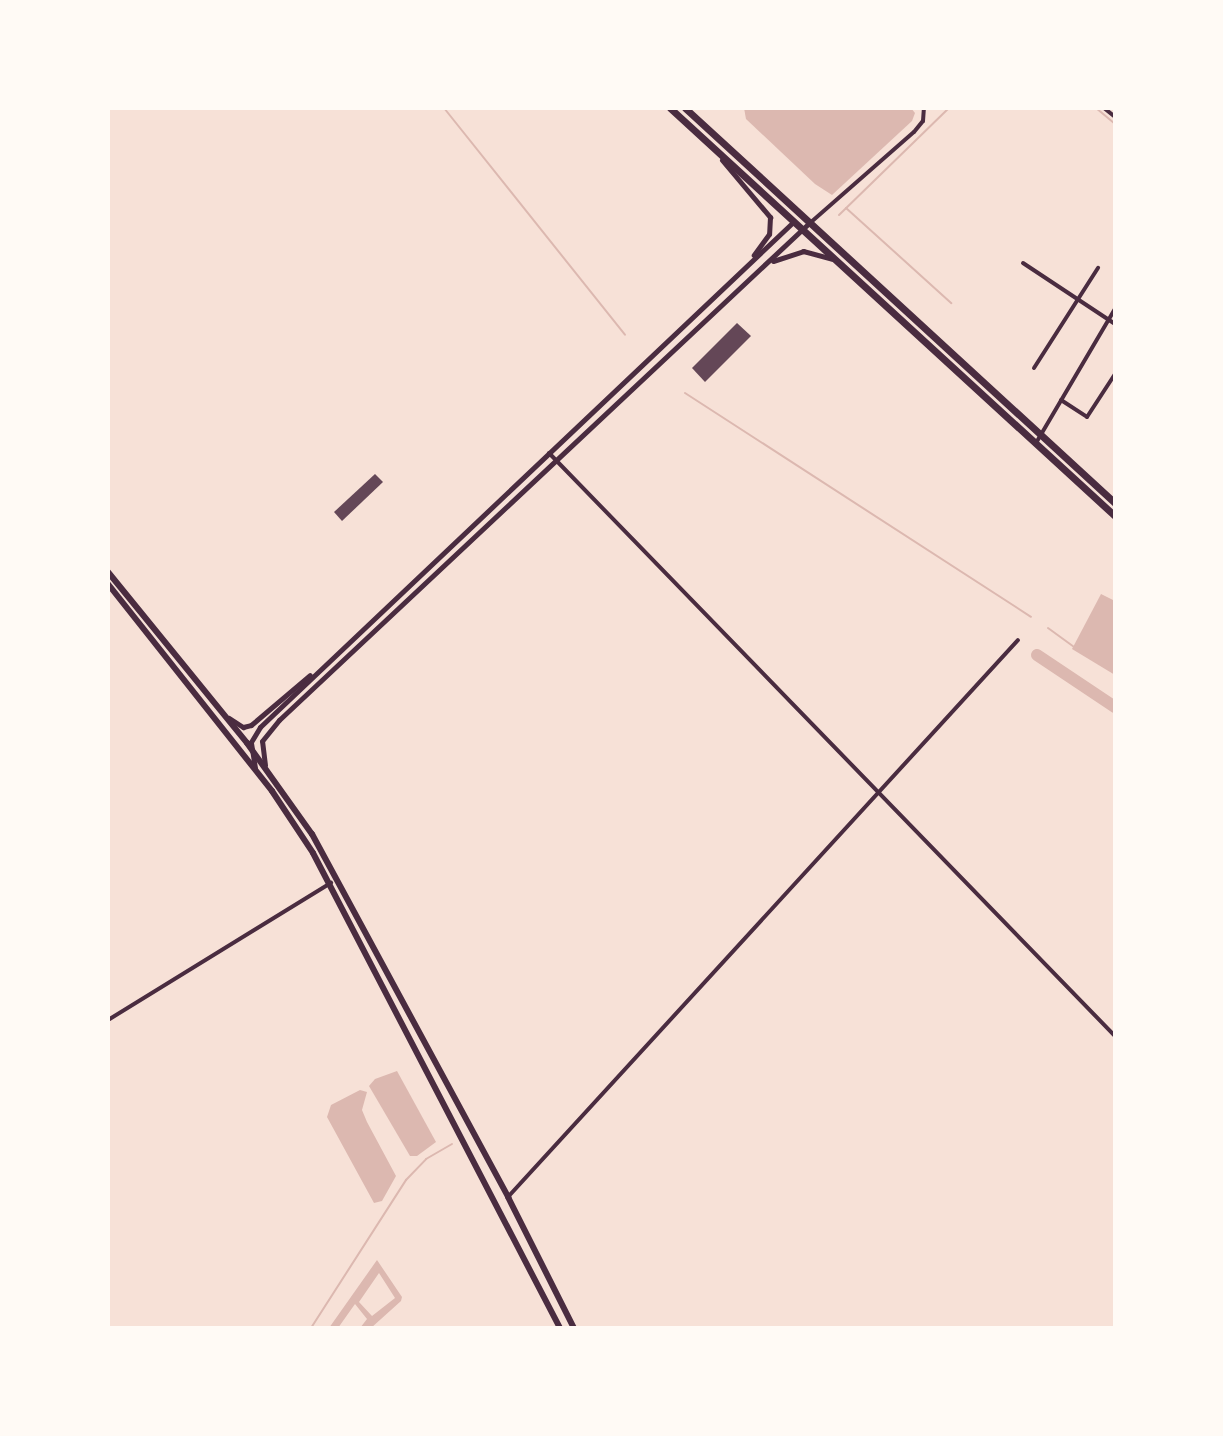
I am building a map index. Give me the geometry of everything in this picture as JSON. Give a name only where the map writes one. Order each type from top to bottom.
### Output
[{"type":"highway","points":[[670,108],[1115,516]]},
{"type":"highway","points":[[685,108],[1115,503]]},
{"type":"main road","points":[[108,572],[267,769],[338,878],[574,1328]]},
{"type":"main road","points":[[108,584],[255,769],[331,883],[560,1328]]},
{"type":"street","points":[[267,769],[261,750],[269,730],[809,223],[914,132],[923,121],[924,108]]},
{"type":"street","points":[[1104,108],[1115,117]]},
{"type":"street","points":[[694,130],[770,217],[765,241],[741,271]]},
{"type":"street","points":[[255,769],[252,737],[260,727],[793,222]]},
{"type":"street","points":[[739,289],[786,253],[803,251],[836,260]]},
{"type":"street","points":[[1023,263],[1115,324]]},
{"type":"street","points":[[1034,368],[1098,268]]},
{"type":"street","points":[[1036,443],[1115,309]]},
{"type":"street","points":[[1061,400],[1087,417],[1115,374]]},
{"type":"street","points":[[549,453],[1115,1036]]},
{"type":"street","points":[[508,1197],[1018,640]]},
{"type":"street","points":[[226,716],[243,727],[251,725],[300,682],[321,668]]},
{"type":"street","points":[[108,1020],[331,883]]},
{"type":"shaded area","points":[[744,108],[911,108],[915,113],[912,121],[832,195],[815,184],[746,119]]},
{"type":"shaded area","points":[[1101,594],[1115,601],[1115,675],[1072,649]]},
{"type":"shaded area","points":[[397,1071],[436,1142],[417,1156],[410,1156],[369,1086],[375,1079]]},
{"type":"shaded area","points":[[360,1090],[367,1092],[362,1110],[367,1122],[396,1176],[382,1201],[374,1203],[327,1117],[331,1105]]},
{"type":"shaded area","points":[[377,1260],[402,1297],[401,1301],[371,1328],[360,1328],[367,1319],[355,1304],[338,1328],[329,1328]],"holes":[[[379,1273],[395,1298],[372,1316],[359,1302]]]},
{"type":"building","points":[[737,323],[751,336],[705,382],[692,368]]},
{"type":"building","points":[[375,474],[383,482],[342,521],[334,512]]},
{"type":"waterway","points":[[444,108],[625,335]]},
{"type":"waterway","points":[[839,215],[949,108]]},
{"type":"waterway","points":[[1096,108],[1115,124]]},
{"type":"waterway","points":[[846,208],[951,303]]},
{"type":"waterway","points":[[685,393],[1031,617]]},
{"type":"waterway","points":[[1048,628],[1073,646]]},
{"type":"waterway","points":[[1037,655],[1115,707]]},
{"type":"waterway","points":[[311,1328],[406,1180],[426,1159],[452,1144]]}]
